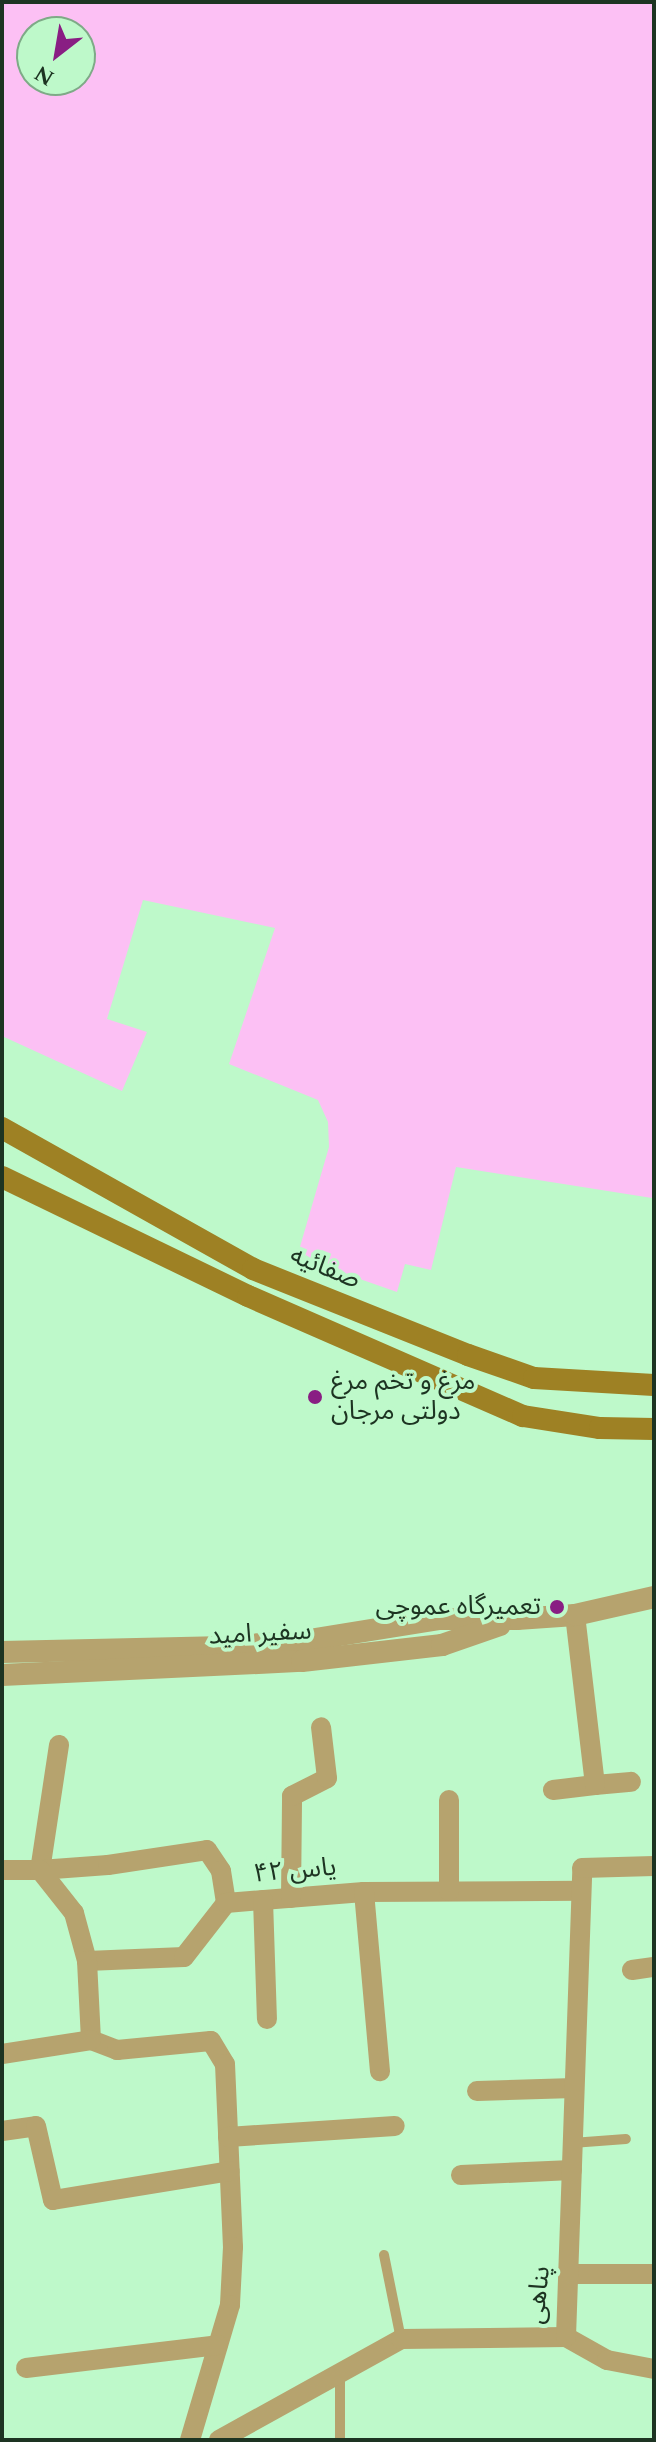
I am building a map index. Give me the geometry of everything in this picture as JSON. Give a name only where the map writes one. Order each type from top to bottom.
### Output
[{"type":"main road","name":"صفائیه","points":[[2,1128],[253,1269],[468,1355],[534,1378],[654,1385]]},
{"type":"main road","points":[[2,1177],[248,1296],[523,1416],[600,1428],[654,1429]]},
{"type":"street","name":"سفیر امید","points":[[2,1652],[226,1647],[309,1640],[438,1619],[575,1615],[654,1597]]},
{"type":"street","points":[[575,1615],[595,1785]]},
{"type":"street","name":"سفیر امید","points":[[2,1675],[302,1661],[442,1645],[517,1619]]},
{"type":"street","points":[[291,1898],[292,1796],[327,1778],[321,1727]]},
{"type":"street","points":[[59,1745],[40,1870],[74,1913],[87,1961],[91,2040]]},
{"type":"street","points":[[553,1790],[631,1782]]},
{"type":"street","points":[[449,1800],[449,1891]]},
{"type":"street","points":[[2,1870],[108,1865],[207,1850],[221,1871],[226,1903]]},
{"type":"street","points":[[581,1891],[582,1868],[654,1866]]},
{"type":"street","name":"یاس ۴۲","points":[[87,1961],[184,1957],[226,1903],[364,1892],[581,1891]]},
{"type":"street","name":"پناهی","points":[[219,2440],[401,2339],[566,2337],[581,1891]]},
{"type":"street","points":[[364,1892],[380,2071]]},
{"type":"street","points":[[263,1900],[267,2019]]},
{"type":"street","points":[[632,1970],[654,1967]]},
{"type":"street","points":[[2,2054],[91,2040],[117,2050],[211,2041],[225,2064],[233,2247],[230,2305],[190,2440]]},
{"type":"street","points":[[477,2091],[574,2088]]},
{"type":"street","points":[[2,2131],[36,2126],[53,2200],[230,2171]]},
{"type":"street","points":[[228,2137],[395,2126]]},
{"type":"street","points":[[461,2175],[572,2170]]},
{"type":"street","points":[[568,2274],[654,2274]]},
{"type":"street","points":[[566,2337],[607,2360],[654,2369]]},
{"type":"street","points":[[26,2368],[218,2345]]},
{"type":"lane","points":[[572,2143],[626,2139]]},
{"type":"lane","points":[[384,2255],[401,2339]]},
{"type":"lane","points":[[340,2372],[340,2440]]},
{"type":"shaded area","points":[[2,2],[654,2],[652,1198],[456,1167],[431,1270],[405,1264],[397,1292],[297,1257],[329,1147],[328,1122],[318,1100],[229,1064],[275,928],[143,900],[107,1019],[147,1032],[122,1091],[2,1036]]},
{"type":"place","name":"مرغ و تخم مرغ دولتی مرجان","points":[[315,1397]]},
{"type":"place","name":"تعمیرگاه عموچی","points":[[557,1607]]}]
